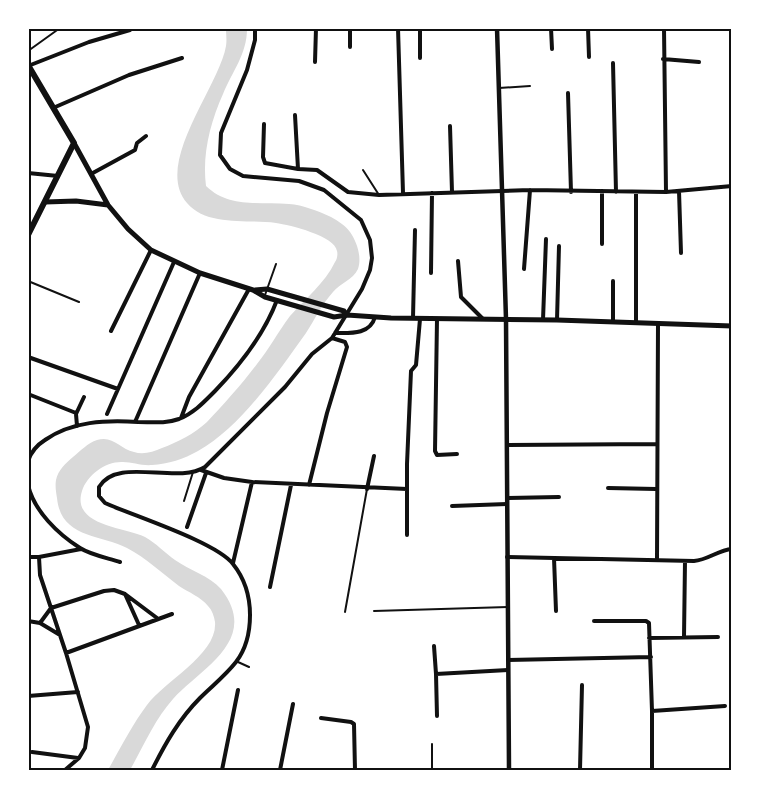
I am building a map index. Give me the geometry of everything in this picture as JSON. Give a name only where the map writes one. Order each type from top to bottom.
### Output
[{"type":"main road","points":[[29,65],[32,77],[74,143],[108,205],[128,229],[151,250],[200,273],[251,289],[265,297],[334,317],[347,315],[420,319],[557,320],[732,326]]},
{"type":"main road","points":[[29,232],[74,143]]},
{"type":"main road","points":[[45,202],[76,201],[108,205]]},
{"type":"main road","points":[[251,289],[267,289],[344,311],[347,315]]},
{"type":"street","points":[[152,771],[164,745],[183,718],[237,661],[248,635],[249,602],[242,579],[233,563],[207,546],[105,503],[99,496],[99,487],[114,473],[201,470],[231,444],[285,387],[312,354],[333,335],[362,289],[372,258],[370,240],[361,220],[324,190],[299,181],[243,176],[230,169],[220,155],[221,134],[247,70],[255,40],[255,28]]},
{"type":"street","points":[[315,62],[316,28]]},
{"type":"street","points":[[350,28],[350,47]]},
{"type":"street","points":[[399,28],[403,193]]},
{"type":"street","points":[[420,28],[420,58]]},
{"type":"street","points":[[497,28],[506,319],[509,771]]},
{"type":"street","points":[[551,28],[552,49]]},
{"type":"street","points":[[588,28],[589,57]]},
{"type":"street","points":[[664,28],[666,192]]},
{"type":"street","points":[[29,65],[89,42],[130,30]]},
{"type":"street","points":[[52,108],[129,75],[182,58]]},
{"type":"street","points":[[663,59],[699,62]]},
{"type":"street","points":[[613,63],[616,192]]},
{"type":"street","points":[[568,93],[571,192]]},
{"type":"street","points":[[295,115],[298,169]]},
{"type":"street","points":[[264,124],[263,157],[265,163],[317,170],[348,192],[379,195],[530,190],[666,192],[732,186]]},
{"type":"street","points":[[450,126],[452,192]]},
{"type":"street","points":[[91,174],[135,150],[137,143],[146,136]]},
{"type":"street","points":[[28,172],[58,176]]},
{"type":"street","points":[[524,269],[530,190]]},
{"type":"street","points":[[602,191],[602,243]]},
{"type":"street","points":[[680,191],[681,254]]},
{"type":"street","points":[[636,192],[636,323]]},
{"type":"street","points":[[431,273],[432,193]]},
{"type":"street","points":[[413,318],[415,230]]},
{"type":"street","points":[[543,320],[546,239]]},
{"type":"street","points":[[557,320],[559,246]]},
{"type":"street","points":[[111,331],[151,250]]},
{"type":"street","points":[[458,261],[461,297],[483,319]]},
{"type":"street","points":[[107,414],[174,262]]},
{"type":"street","points":[[135,422],[200,273]]},
{"type":"street","points":[[613,281],[613,322]]},
{"type":"street","points":[[181,418],[189,397],[251,289]]},
{"type":"street","points":[[28,461],[41,442],[58,432],[77,426],[100,422],[165,422],[181,418],[202,404],[239,364],[264,327],[276,300]]},
{"type":"street","points":[[333,335],[360,332],[372,326],[375,317]]},
{"type":"street","points":[[407,535],[411,371],[416,365],[420,319]]},
{"type":"street","points":[[437,319],[435,451],[437,454],[457,454]]},
{"type":"street","points":[[657,560],[658,324]]},
{"type":"street","points":[[309,485],[347,347],[345,342],[333,335]]},
{"type":"street","points":[[28,357],[118,389]]},
{"type":"street","points":[[28,394],[76,413]]},
{"type":"street","points":[[77,426],[76,413],[84,397]]},
{"type":"street","points":[[507,445],[657,444]]},
{"type":"street","points":[[367,489],[374,456]]},
{"type":"street","points":[[201,470],[224,478],[252,482],[367,489],[407,489]]},
{"type":"street","points":[[187,527],[206,473]]},
{"type":"street","points":[[233,563],[252,482]]},
{"type":"street","points":[[270,586],[291,484]]},
{"type":"street","points":[[28,485],[33,501],[40,512],[58,530],[81,549],[120,562]]},
{"type":"street","points":[[608,488],[656,489]]},
{"type":"street","points":[[507,498],[559,497]]},
{"type":"street","points":[[452,506],[507,504]]},
{"type":"street","points":[[28,557],[81,549]]},
{"type":"street","points":[[507,557],[685,561],[707,559],[732,549]]},
{"type":"street","points":[[39,557],[40,574],[88,727],[85,748],[79,758],[65,771]]},
{"type":"street","points":[[554,558],[556,611]]},
{"type":"street","points":[[684,637],[685,561]]},
{"type":"street","points":[[40,623],[51,608],[114,590],[124,594],[158,619]]},
{"type":"street","points":[[124,594],[139,625]]},
{"type":"street","points":[[66,653],[172,614]]},
{"type":"street","points":[[28,621],[40,623],[60,636]]},
{"type":"street","points":[[594,621],[646,621],[650,626],[652,771]]},
{"type":"street","points":[[649,638],[718,638]]},
{"type":"street","points":[[434,646],[437,716]]},
{"type":"street","points":[[508,660],[651,657]]},
{"type":"street","points":[[436,674],[508,670]]},
{"type":"street","points":[[580,771],[582,685]]},
{"type":"street","points":[[222,771],[238,690]]},
{"type":"street","points":[[28,696],[78,692]]},
{"type":"street","points":[[280,771],[293,704]]},
{"type":"street","points":[[652,711],[725,706]]},
{"type":"street","points":[[321,718],[354,724],[355,771]]},
{"type":"street","points":[[32,752],[79,758]]},
{"type":"lane","points":[[28,51],[60,28]]},
{"type":"lane","points":[[499,87],[530,86]]},
{"type":"lane","points":[[363,170],[379,195]]},
{"type":"lane","points":[[265,297],[276,264]]},
{"type":"lane","points":[[28,281],[79,302]]},
{"type":"lane","points":[[184,501],[193,472]]},
{"type":"lane","points":[[345,612],[367,489]]},
{"type":"lane","points":[[374,611],[508,607]]},
{"type":"lane","points":[[237,661],[249,667]]},
{"type":"lane","points":[[432,744],[432,771]]},
{"type":"shaded area","points":[[226,29],[247,29],[245,47],[214,116],[206,151],[206,186],[215,193],[235,201],[294,205],[331,217],[344,225],[353,236],[357,245],[359,264],[353,276],[329,297],[306,333],[258,398],[214,441],[193,454],[170,462],[148,465],[123,462],[110,464],[98,470],[84,485],[81,503],[84,512],[102,523],[145,537],[175,560],[211,580],[221,589],[232,607],[234,623],[231,638],[222,652],[173,699],[155,724],[130,770],[108,770],[147,705],[200,656],[208,645],[214,634],[215,622],[212,611],[205,603],[141,556],[116,543],[83,533],[66,521],[60,511],[56,494],[57,476],[65,464],[97,440],[108,439],[129,450],[144,453],[174,443],[202,426],[251,371],[290,316],[326,277],[337,257],[337,251],[329,241],[301,229],[276,223],[217,219],[206,216],[195,211],[187,203],[179,187],[178,168],[183,147],[221,63],[226,46]]}]
